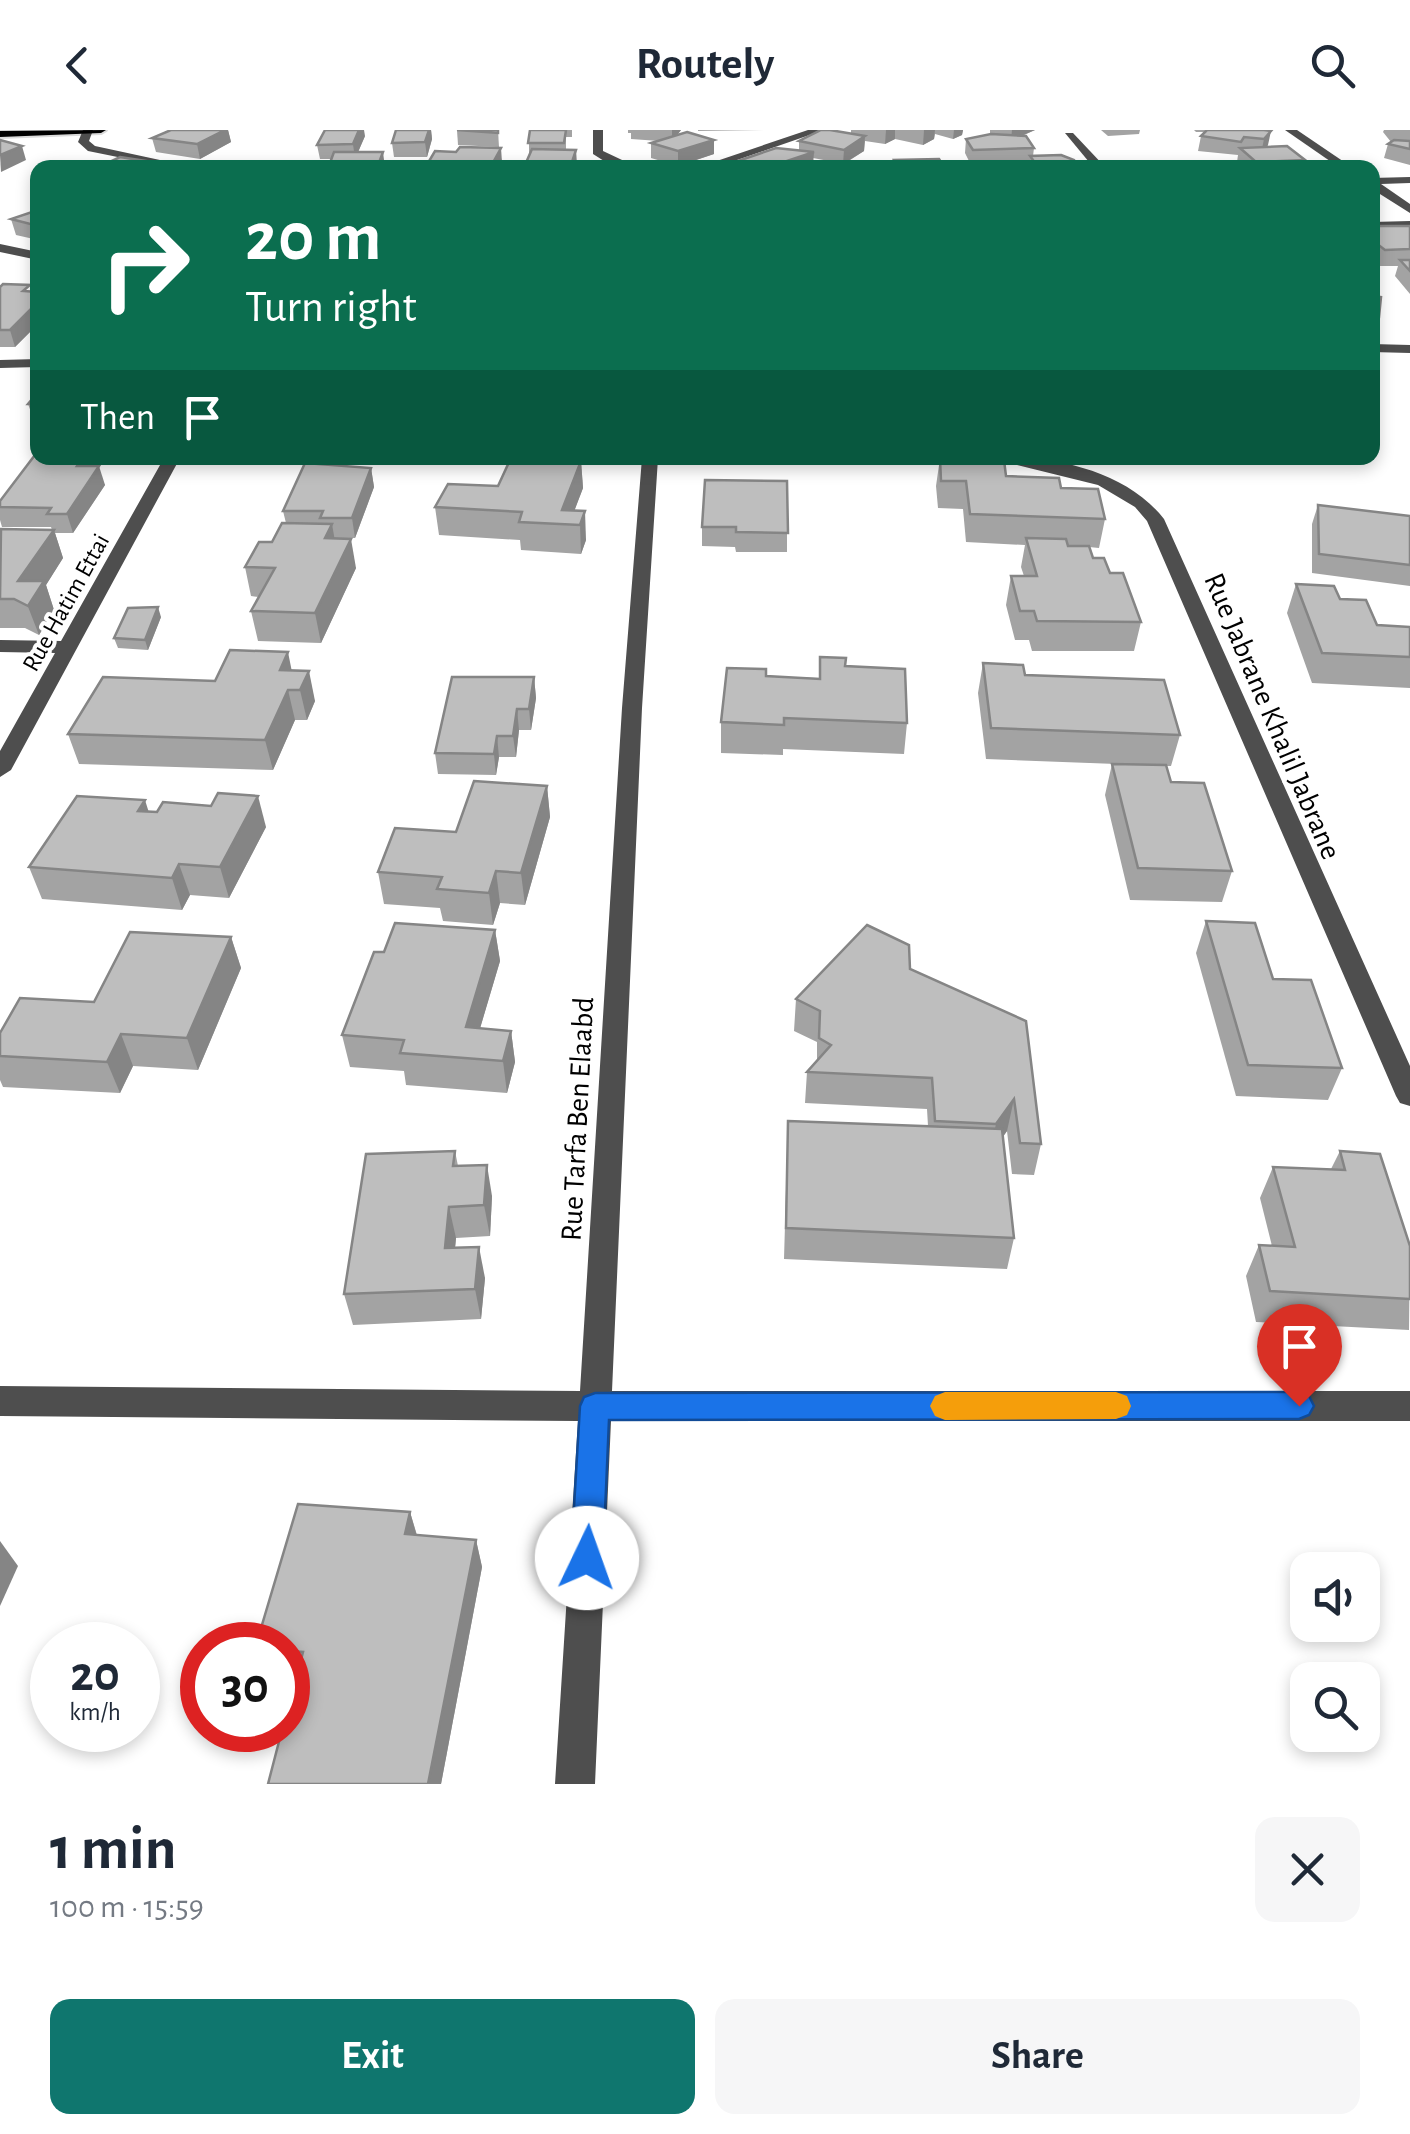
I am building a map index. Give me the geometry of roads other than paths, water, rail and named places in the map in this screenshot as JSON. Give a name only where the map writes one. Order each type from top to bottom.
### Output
[{"type":"main road","points":[[0,134],[101,130]]},
{"type":"street","points":[[88,130],[83,142],[92,149],[150,160]]},
{"type":"street","points":[[598,130],[597,152],[610,160]]},
{"type":"street","points":[[726,160],[819,130]]},
{"type":"street","points":[[1290,130],[1336,160]]},
{"type":"street","points":[[1069,135],[1094,160]]},
{"type":"street","points":[[1380,182],[1410,180]]},
{"type":"street","points":[[1380,188],[1410,209]]},
{"type":"street","points":[[1380,226],[1410,225]]},
{"type":"street","points":[[0,248],[30,254]]},
{"type":"street","points":[[1380,348],[1410,349]]},
{"type":"street","points":[[0,364],[30,364]]},
{"type":"street","name":"Rue Hatim Ettai","points":[[0,770],[168,465]]},
{"type":"street","name":"Rue Tarfa Ben Elaabd","points":[[574,1784],[650,465]]},
{"type":"street","name":"Rue Jabrane Khalil Jabrane","points":[[1027,465],[1111,484],[1138,498],[1155,519],[1410,1096]]},
{"type":"street","points":[[0,646],[70,647]]},
{"type":"street","points":[[0,1400],[595,1406],[1410,1406]]}]
